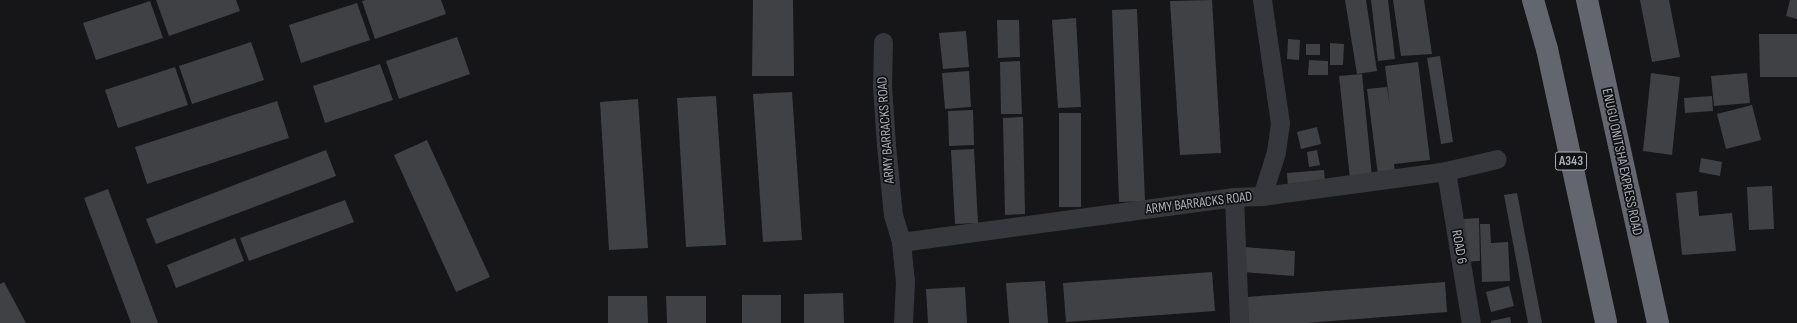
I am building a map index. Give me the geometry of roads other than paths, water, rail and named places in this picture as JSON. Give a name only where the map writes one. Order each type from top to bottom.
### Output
[{"type":"highway","name":"A343","points":[[1533,0],[1547,49],[1606,323]]},
{"type":"highway","name":"ENUGU ONITSHA EXPRESS ROAD","points":[[1587,0],[1658,323]]},
{"type":"street","points":[[1262,0],[1280,123],[1276,152],[1262,196]]},
{"type":"street","name":"ARMY BARRACKS ROAD","points":[[884,42],[882,86],[893,215],[901,242],[905,282],[903,323]]},
{"type":"street","name":"ARMY BARRACKS ROAD","points":[[901,242],[1234,197],[1262,196],[1446,171],[1497,159]]},
{"type":"street","name":"ROAD 6","points":[[1446,171],[1471,323]]},
{"type":"street","points":[[1234,197],[1239,323]]}]
